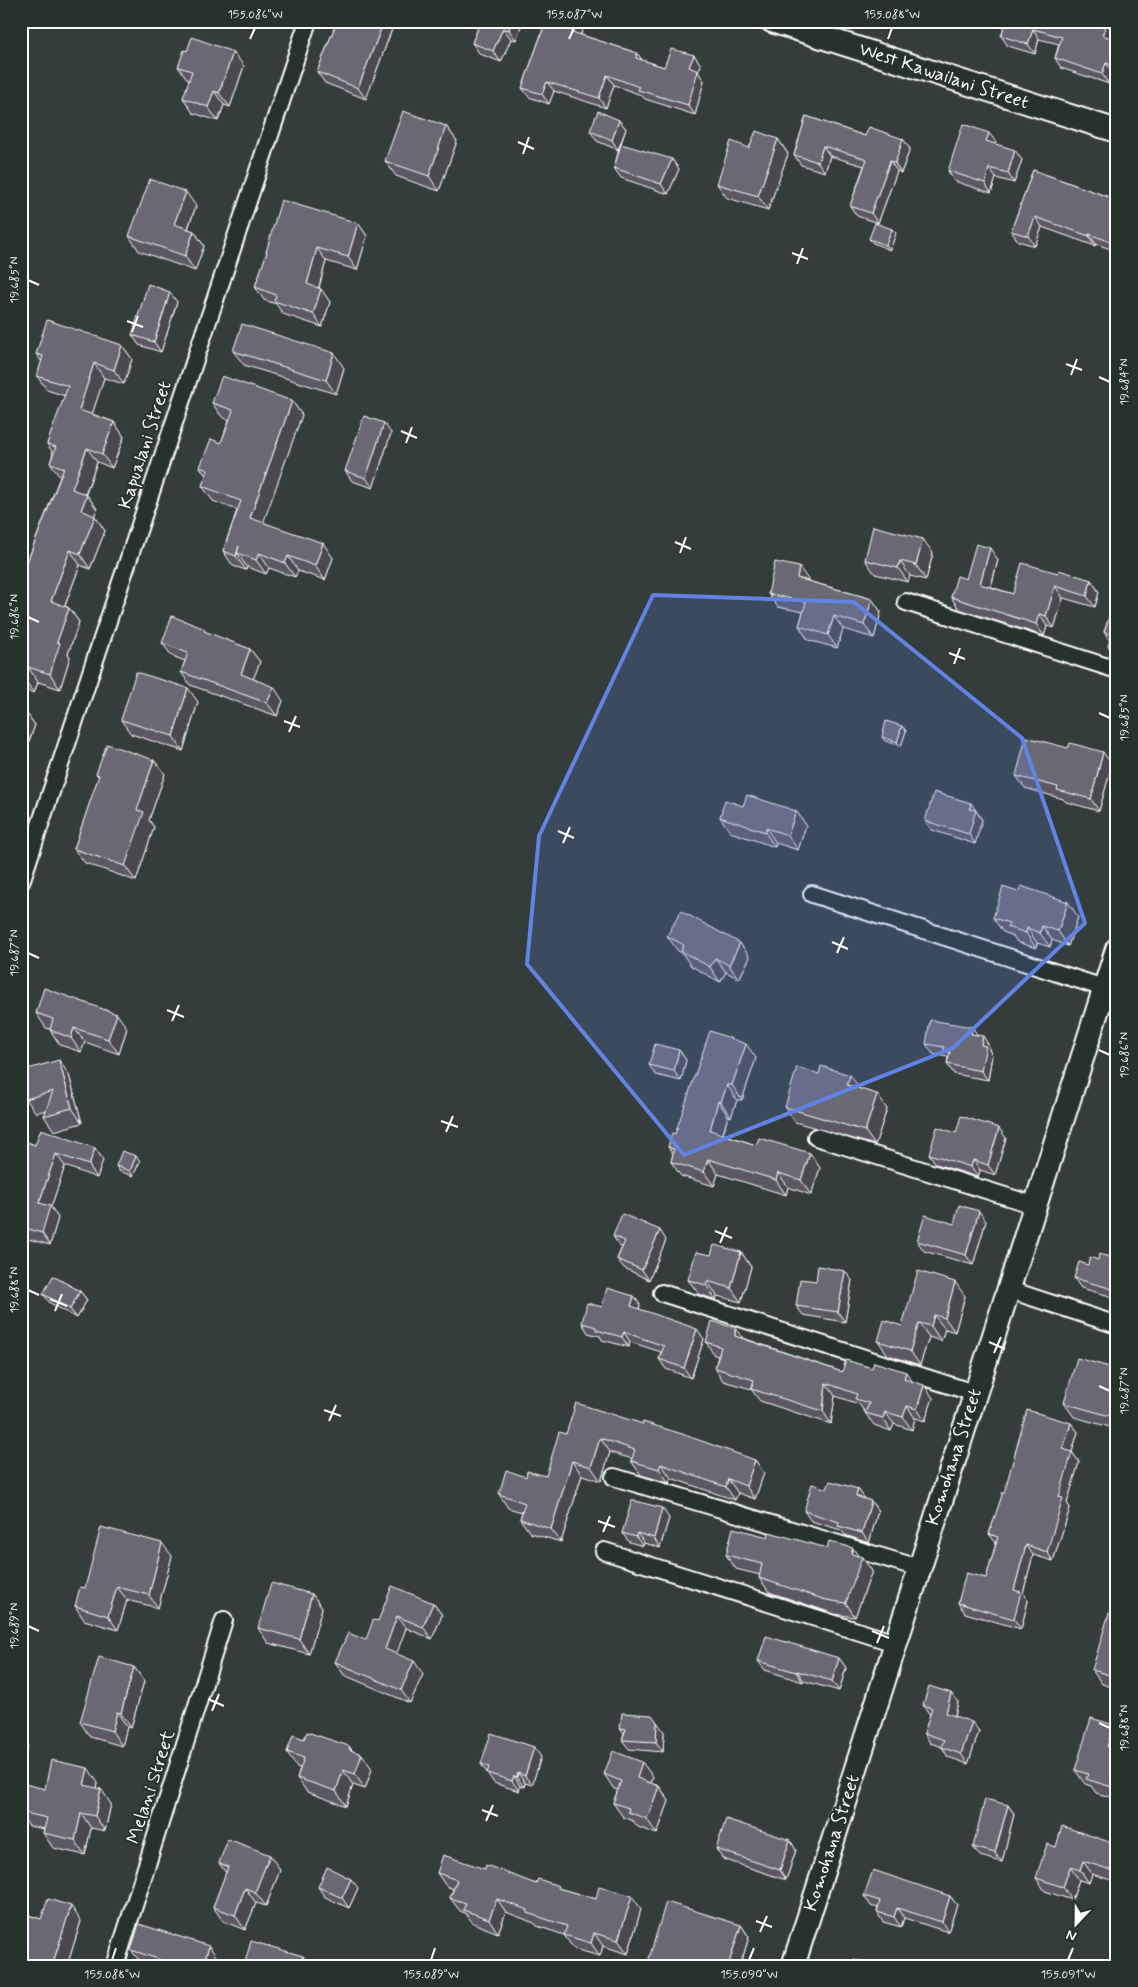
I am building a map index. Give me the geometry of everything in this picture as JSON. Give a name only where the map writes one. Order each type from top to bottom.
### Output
[{"type":"street","name":"Kapualani Street","points":[[21,882],[308,21]]},
{"type":"street","name":"West Kawailani Street","points":[[772,21],[1117,131]]},
{"type":"street","points":[[906,602],[1117,670]]},
{"type":"street","points":[[812,894],[1104,988]]},
{"type":"street","name":"Komohana Street","points":[[793,1966],[1117,949]]},
{"type":"street","points":[[816,1137],[1034,1205]]},
{"type":"street","points":[[1008,1289],[1117,1325]]},
{"type":"street","points":[[662,1293],[974,1393]]},
{"type":"street","points":[[614,1477],[919,1568]]},
{"type":"street","points":[[604,1551],[895,1643]]},
{"type":"street","name":"Melani Street","points":[[115,1966],[224,1620]]},
{"type":"highlighted area","points":[[653,595],[854,602],[1022,738],[1085,923],[953,1048],[684,1155],[527,964],[539,836]]},
{"type":"building","points":[[337,21],[384,21],[358,88],[317,72]]},
{"type":"building","points":[[481,21],[511,21],[509,30],[503,28],[493,51],[472,43]]},
{"type":"building","points":[[546,21],[575,21],[572,32],[637,53],[636,58],[664,67],[671,49],[694,55],[689,67],[698,71],[688,105],[638,90],[639,87],[607,75],[599,98],[547,82],[542,94],[522,88]]},
{"type":"building","points":[[1006,21],[1101,21],[1107,23],[1102,35],[1117,40],[1117,67],[1106,63],[1102,74],[1055,58],[1062,37],[1033,29],[1028,44],[1001,36]]},
{"type":"building","points":[[192,37],[233,52],[219,93],[214,91],[208,107],[183,98],[192,71],[178,67],[184,50],[187,51]]},
{"type":"building","points":[[403,111],[446,126],[429,176],[385,161]]},
{"type":"building","points":[[598,111],[619,120],[612,140],[590,131]]},
{"type":"building","points":[[806,116],[865,136],[869,127],[903,139],[895,163],[890,161],[871,213],[850,206],[867,159],[823,146],[818,162],[794,155]]},
{"type":"building","points":[[963,124],[989,133],[986,141],[1015,150],[1008,173],[989,168],[985,183],[948,171]]},
{"type":"building","points":[[756,131],[778,139],[758,196],[717,184],[731,141],[749,148]]},
{"type":"building","points":[[621,144],[672,159],[661,184],[614,168]]},
{"type":"building","points":[[1033,170],[1117,200],[1117,244],[1035,217],[1028,236],[1011,231]]},
{"type":"building","points":[[150,179],[186,192],[174,224],[194,231],[185,256],[129,236]]},
{"type":"building","points":[[281,200],[358,223],[348,257],[317,248],[307,284],[321,289],[313,314],[274,301],[276,295],[255,287]]},
{"type":"building","points":[[875,223],[892,229],[886,245],[869,239]]},
{"type":"building","points":[[148,284],[170,292],[154,342],[132,335]]},
{"type":"building","points":[[47,320],[122,345],[114,370],[94,363],[79,410],[114,422],[102,454],[87,448],[72,489],[87,495],[81,510],[95,516],[80,554],[70,550],[51,601],[69,608],[57,642],[60,643],[50,674],[28,667],[24,679],[21,678],[21,572],[25,561],[27,562],[64,468],[50,463],[56,447],[47,444],[68,386],[37,376],[43,356],[36,354]]},
{"type":"building","points":[[242,324],[334,353],[326,380],[233,351]]},
{"type":"building","points":[[222,376],[292,401],[250,518],[323,543],[315,566],[288,556],[285,563],[259,553],[256,560],[237,553],[239,546],[236,556],[223,551],[241,501],[202,486],[208,470],[200,467],[211,439],[221,443],[233,410],[212,403]]},
{"type":"building","points":[[364,416],[384,423],[366,478],[345,471]]},
{"type":"building","points":[[873,526],[923,539],[916,565],[900,561],[898,568],[865,560]]},
{"type":"building","points":[[976,544],[990,548],[980,584],[1013,594],[1022,563],[1058,573],[1059,570],[1091,580],[1087,596],[1055,586],[1046,616],[1039,614],[1036,624],[951,597],[957,576],[966,579]]},
{"type":"building","points":[[775,562],[799,567],[797,578],[872,599],[864,625],[834,616],[828,635],[799,626],[806,602],[768,594]]},
{"type":"building","points":[[1117,595],[1117,652],[1108,646],[1112,635],[1104,632]]},
{"type":"building","points":[[172,616],[250,649],[241,674],[274,687],[267,703],[181,672],[188,653],[162,643]]},
{"type":"building","points":[[136,672],[188,688],[173,736],[121,720]]},
{"type":"building","points":[[21,710],[25,711],[21,721]]},
{"type":"building","points":[[886,721],[902,726],[897,742],[882,737]]},
{"type":"building","points":[[1026,737],[1068,748],[1070,743],[1103,752],[1091,799],[1057,790],[1058,787],[1016,776]]},
{"type":"building","points":[[107,744],[154,760],[137,810],[144,812],[125,866],[74,849],[99,775],[96,774]]},
{"type":"building","points":[[934,792],[971,803],[970,809],[976,810],[969,834],[925,821]]},
{"type":"building","points":[[747,795],[796,811],[788,835],[766,828],[765,832],[720,817],[725,800],[743,806]]},
{"type":"building","points":[[1021,886],[1068,902],[1058,931],[1042,926],[1040,933],[1027,928],[1026,933],[1007,927],[1009,923],[993,918],[1003,887],[1018,892]]},
{"type":"building","points":[[681,911],[740,943],[729,965],[715,958],[710,967],[681,951],[684,945],[667,936]]},
{"type":"building","points":[[44,988],[117,1014],[108,1039],[74,1028],[71,1038],[50,1030],[53,1019],[36,1013]]},
{"type":"building","points":[[930,1020],[972,1027],[971,1034],[983,1036],[981,1045],[986,1046],[981,1071],[947,1064],[950,1052],[944,1051],[944,1047],[926,1044]]},
{"type":"building","points":[[710,1031],[746,1044],[732,1085],[727,1085],[721,1102],[718,1101],[710,1130],[756,1145],[759,1138],[810,1153],[801,1180],[778,1173],[776,1180],[708,1159],[704,1172],[671,1162],[674,1149],[668,1147],[672,1133],[675,1134]]},
{"type":"building","points":[[655,1044],[679,1050],[674,1071],[649,1065]]},
{"type":"building","points":[[59,1060],[72,1108],[44,1116],[53,1091],[26,1099],[21,1082],[21,1071]]},
{"type":"building","points":[[821,1066],[850,1075],[847,1085],[877,1094],[865,1131],[785,1107],[797,1067],[819,1074]]},
{"type":"building","points":[[961,1116],[999,1128],[988,1165],[973,1160],[971,1167],[929,1154],[937,1127],[956,1133]]},
{"type":"building","points":[[41,1129],[95,1148],[89,1165],[56,1154],[39,1203],[50,1206],[42,1233],[21,1227],[21,1140],[35,1145]]},
{"type":"building","points":[[122,1151],[136,1156],[130,1171],[116,1166]]},
{"type":"building","points":[[959,1205],[979,1211],[966,1255],[917,1241],[925,1215],[954,1224]]},
{"type":"building","points":[[622,1214],[660,1230],[642,1270],[617,1259],[625,1241],[613,1236]]},
{"type":"building","points":[[714,1245],[741,1252],[731,1288],[707,1281],[706,1285],[688,1280],[696,1252],[711,1255]]},
{"type":"building","points":[[1099,1254],[1117,1259],[1116,1290],[1074,1278],[1079,1262],[1088,1265],[1090,1257],[1098,1260]]},
{"type":"building","points":[[818,1266],[845,1271],[838,1312],[796,1306],[800,1279],[816,1281]]},
{"type":"building","points":[[918,1271],[955,1282],[945,1318],[934,1315],[931,1326],[919,1323],[910,1351],[878,1341],[884,1320],[902,1326]]},
{"type":"building","points":[[53,1276],[80,1291],[70,1309],[43,1294]]},
{"type":"building","points":[[607,1288],[634,1296],[631,1306],[697,1329],[684,1368],[659,1359],[664,1346],[624,1332],[622,1337],[596,1330],[596,1327],[582,1323],[587,1303],[602,1307]]},
{"type":"building","points":[[712,1321],[735,1328],[735,1336],[842,1372],[846,1360],[872,1368],[874,1362],[906,1372],[904,1379],[924,1385],[917,1409],[907,1406],[903,1417],[885,1412],[883,1418],[865,1413],[869,1403],[855,1399],[857,1394],[826,1383],[823,1411],[751,1389],[754,1380],[715,1368],[721,1347],[706,1342]]},
{"type":"building","points":[[1077,1358],[1117,1369],[1117,1418],[1064,1403]]},
{"type":"building","points":[[576,1403],[679,1433],[755,1460],[746,1486],[728,1479],[726,1487],[661,1464],[659,1469],[631,1461],[635,1450],[600,1438],[591,1467],[572,1461],[551,1529],[520,1519],[525,1503],[499,1494],[506,1470],[526,1477],[527,1471],[546,1476],[559,1432],[566,1434]]},
{"type":"building","points":[[1027,1410],[1071,1423],[1063,1449],[1072,1452],[1059,1497],[1063,1498],[1047,1552],[1026,1545],[1014,1590],[1021,1592],[1014,1619],[958,1603],[966,1573],[986,1578],[998,1537],[989,1534],[1004,1493]]},
{"type":"building","points":[[830,1481],[858,1489],[856,1496],[871,1501],[862,1533],[838,1526],[839,1522],[804,1511],[812,1484],[827,1489]]},
{"type":"building","points":[[632,1500],[662,1508],[654,1538],[637,1533],[636,1537],[622,1533]]},
{"type":"building","points":[[101,1527],[162,1543],[149,1595],[117,1587],[108,1616],[75,1606],[80,1587],[85,1588]]},
{"type":"building","points":[[733,1528],[768,1537],[769,1532],[827,1548],[829,1541],[853,1548],[851,1554],[862,1557],[846,1603],[826,1600],[759,1578],[762,1564],[726,1555]]},
{"type":"building","points":[[271,1583],[312,1594],[299,1639],[258,1628]]},
{"type":"building","points":[[392,1586],[433,1603],[423,1627],[397,1616],[385,1649],[414,1661],[401,1690],[335,1662],[348,1633],[366,1640],[373,1620],[378,1621]]},
{"type":"building","points":[[1109,1613],[1117,1615],[1117,1677],[1092,1670]]},
{"type":"building","points":[[766,1636],[839,1658],[832,1681],[758,1661]]},
{"type":"building","points":[[99,1657],[134,1667],[121,1713],[117,1712],[112,1731],[80,1722]]},
{"type":"building","points":[[929,1686],[951,1693],[946,1713],[972,1722],[961,1754],[941,1747],[944,1740],[924,1733],[932,1708],[923,1705]]},
{"type":"building","points":[[622,1713],[652,1715],[657,1722],[656,1742],[622,1740],[626,1729],[620,1728]]},
{"type":"building","points":[[1091,1718],[1114,1725],[1107,1747],[1117,1749],[1117,1782],[1115,1788],[1086,1779],[1088,1774],[1075,1770]]},
{"type":"building","points":[[307,1732],[349,1746],[350,1750],[362,1754],[355,1774],[343,1770],[336,1791],[297,1778],[304,1758],[287,1752],[293,1735],[304,1739]]},
{"type":"building","points":[[491,1733],[534,1747],[525,1776],[518,1773],[517,1777],[514,1776],[512,1781],[487,1773],[489,1767],[481,1764]]},
{"type":"building","points":[[613,1751],[642,1762],[637,1778],[659,1786],[647,1819],[628,1812],[629,1808],[613,1803],[621,1781],[604,1774]]},
{"type":"building","points":[[51,1760],[88,1768],[84,1785],[101,1789],[95,1816],[81,1813],[75,1840],[43,1833],[47,1818],[21,1812],[21,1800],[25,1784],[45,1789]]},
{"type":"building","points":[[985,1799],[1008,1805],[995,1853],[973,1847]]},
{"type":"building","points":[[726,1819],[790,1840],[780,1870],[716,1849]]},
{"type":"building","points":[[1062,1826],[1112,1843],[1117,1826],[1117,1872],[1083,1861],[1080,1870],[1070,1867],[1063,1887],[1036,1878],[1047,1844],[1056,1847]]},
{"type":"building","points":[[228,1839],[270,1855],[255,1892],[245,1888],[235,1915],[213,1907],[228,1867],[219,1863]]},
{"type":"building","points":[[443,1855],[485,1869],[486,1865],[536,1884],[538,1879],[559,1886],[558,1888],[596,1899],[599,1886],[632,1896],[618,1940],[594,1933],[591,1943],[564,1935],[567,1926],[527,1913],[528,1910],[497,1899],[489,1919],[463,1910],[466,1903],[450,1898],[457,1880],[437,1873]]},
{"type":"building","points":[[327,1867],[351,1879],[342,1898],[318,1887]]},
{"type":"building","points":[[873,1870],[950,1896],[942,1922],[897,1908],[894,1917],[877,1912],[880,1901],[864,1896]]},
{"type":"building","points":[[48,1899],[71,1906],[52,1966],[27,1966],[29,1961],[24,1956],[28,1943],[21,1941],[21,1913],[41,1919]]},
{"type":"building","points":[[666,1902],[741,1925],[728,1966],[660,1966],[648,1962]]},
{"type":"building","points":[[139,1924],[209,1946],[203,1966],[165,1966],[167,1962],[131,1950]]},
{"type":"building","points":[[251,1941],[303,1956],[300,1966],[244,1966]]},
{"type":"building","points":[[854,1959],[877,1966],[852,1966]]}]
